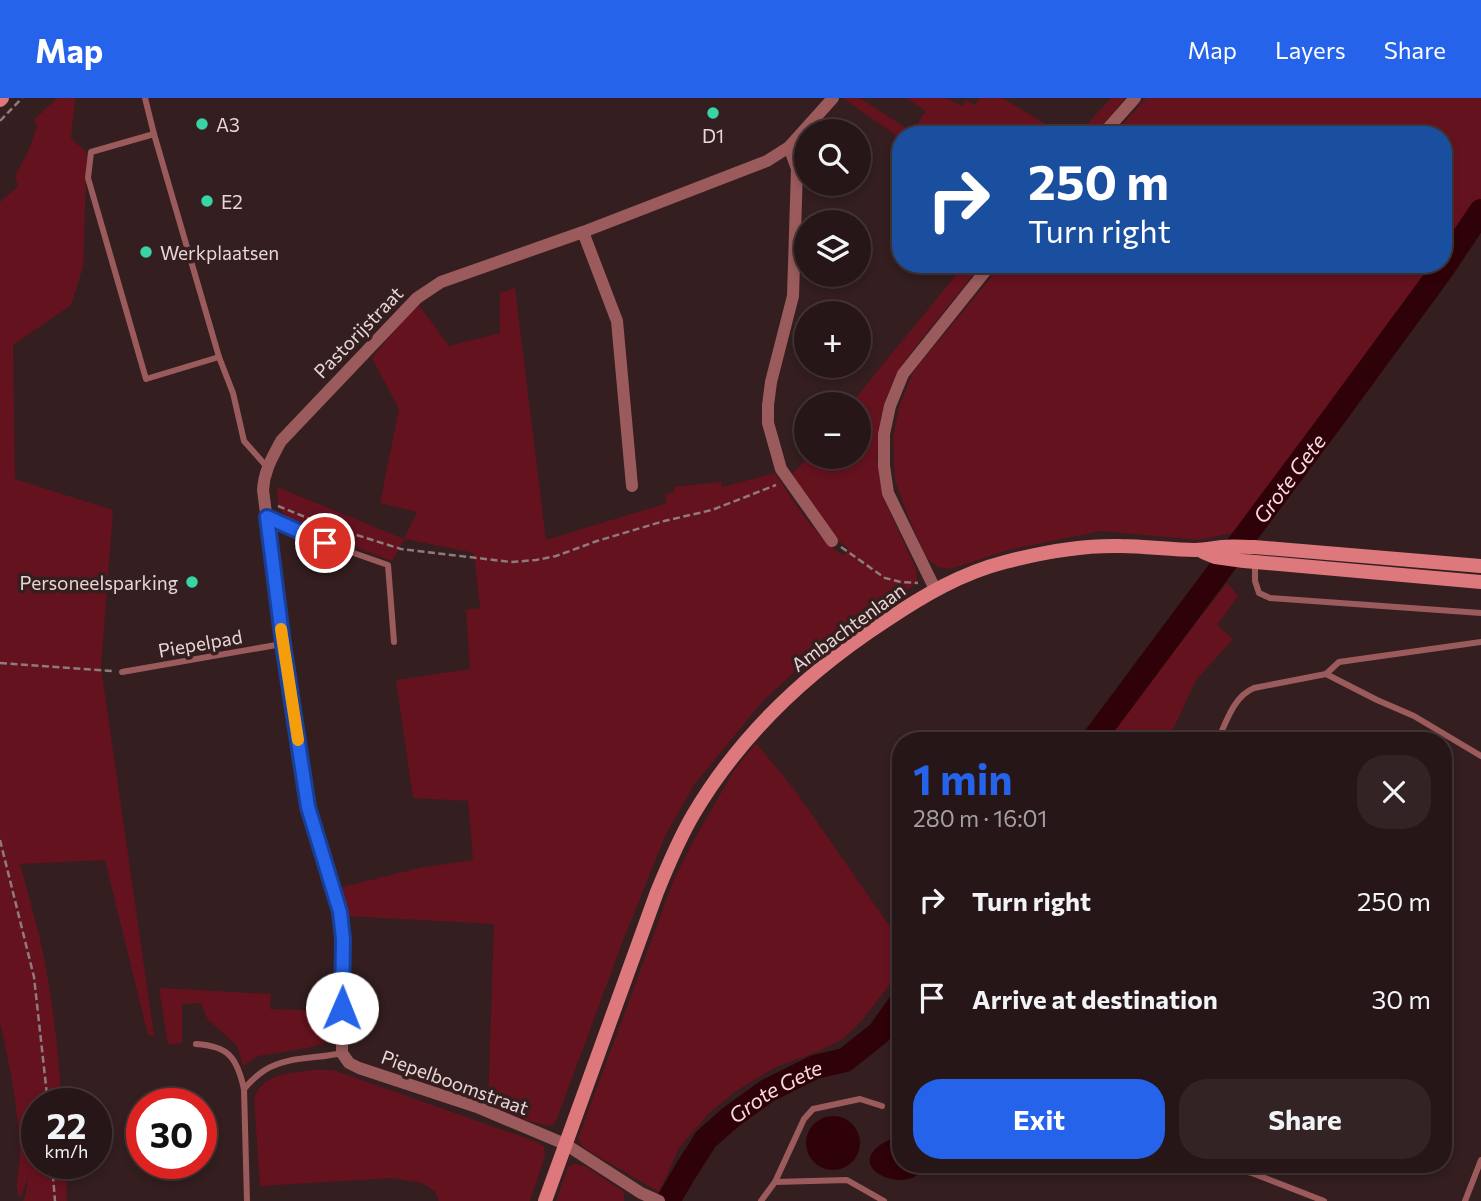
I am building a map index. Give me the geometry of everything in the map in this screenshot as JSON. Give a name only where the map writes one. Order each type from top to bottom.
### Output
[{"type":"street","name":"Pastorijstraat","points":[[267,467],[281,441],[417,298],[441,282],[583,233],[767,161],[789,147],[833,98]]},
{"type":"street","points":[[1110,126],[1135,98]]},
{"type":"street","points":[[789,147],[797,169],[793,296],[771,382],[768,405],[770,431],[781,468],[832,541]]},
{"type":"street","points":[[583,233],[617,321],[632,486]]},
{"type":"street","points":[[929,592],[888,493],[884,466],[884,434],[890,406],[903,373],[984,273]]},
{"type":"street","points":[[267,467],[264,477],[265,503],[308,807],[340,912],[343,939],[342,1053]]},
{"type":"street","name":"Ambachtenlaan","points":[[545,1201],[657,892],[694,813],[756,729],[788,697],[855,642],[929,592],[981,568],[1093,546],[1124,545],[1220,552],[1254,547],[1481,566]]},
{"type":"street","name":"Ambachtenlaan","points":[[1220,552],[1249,562],[1481,582]]},
{"type":"street","name":"Piepelboomstraat","points":[[342,1053],[349,1063],[359,1068],[477,1107],[565,1144],[641,1193],[657,1200]]},
{"type":"lane","points":[[145,98],[219,356],[233,393],[244,441],[267,467]]},
{"type":"lane","points":[[154,134],[91,152],[88,178],[146,379],[219,356]]},
{"type":"lane","points":[[267,517],[325,543],[388,565],[394,642]]},
{"type":"lane","points":[[1254,547],[1249,562],[1259,593],[1270,598],[1481,613]]},
{"type":"lane","points":[[1222,732],[1233,708],[1246,691],[1254,688],[1325,674],[1339,662],[1481,642]]},
{"type":"lane","name":"Piepelpad","points":[[122,672],[283,644]]},
{"type":"lane","points":[[1325,674],[1415,716],[1441,732]]},
{"type":"lane","points":[[1452,738],[1481,756]]},
{"type":"lane","points":[[196,1044],[225,1050],[234,1060],[240,1074],[244,1089],[247,1201]]},
{"type":"lane","points":[[244,1089],[265,1069],[279,1063],[342,1053]]},
{"type":"lane","points":[[761,1201],[775,1182],[804,1119],[813,1109],[860,1099],[882,1106]]},
{"type":"lane","points":[[1465,1201],[1481,1160]]},
{"type":"lane","points":[[1254,1173],[1324,1201]]},
{"type":"lane","points":[[775,1182],[847,1180],[884,1201]]},
{"type":"path","points":[[265,503],[401,549],[511,562],[556,556],[650,525],[712,510],[775,486],[786,476]]},
{"type":"path","points":[[832,541],[885,578],[917,582],[929,592]]},
{"type":"path","points":[[0,663],[122,672]]},
{"type":"path","points":[[0,840],[34,977],[46,1088]]},
{"type":"path","points":[[53,1179],[55,1201]]},
{"type":"shaded area","points":[[57,98],[75,98],[71,138],[87,153],[83,267],[71,305],[13,345],[15,479],[113,510],[101,667],[154,1036],[148,1035],[105,860],[20,864],[45,965],[55,1026],[61,1088],[21,1088],[21,1179],[28,1179],[20,1198],[17,1189],[20,1156],[18,1122],[0,1022],[0,202],[18,187],[15,176],[37,127],[34,120]]},
{"type":"shaded area","points":[[843,98],[860,98],[903,126],[892,126],[892,133]]},
{"type":"shaded area","points":[[906,98],[946,98],[962,106],[966,100],[975,105],[980,98],[1002,98],[1049,126],[916,126],[926,111]]},
{"type":"shaded area","points":[[1111,98],[1126,98],[1101,126],[1085,126]]},
{"type":"shaded area","points":[[1146,98],[1481,98],[1481,211],[1452,254],[1452,126],[1121,126]]},
{"type":"shaded area","points":[[958,273],[975,273],[899,369],[881,418],[877,458],[884,499],[916,569],[917,581],[822,646],[762,702],[694,785],[666,834],[556,1121],[551,1126],[488,1107],[494,924],[345,916],[339,888],[419,868],[473,860],[468,801],[413,798],[396,680],[470,669],[466,610],[480,608],[474,553],[405,539],[392,561],[297,525],[278,506],[277,487],[404,539],[417,512],[380,503],[399,409],[372,358],[419,305],[449,346],[500,333],[500,293],[515,288],[546,540],[667,503],[665,494],[674,493],[674,487],[721,482],[722,487],[775,473],[814,529],[844,556],[849,549],[836,539],[791,475],[797,469],[871,469],[871,392],[860,392]]},
{"type":"shaded area","points":[[995,273],[1440,273],[1249,529],[1199,540],[1101,531],[1008,550],[950,569],[937,567],[926,557],[895,480],[893,438],[899,407],[913,372]]},
{"type":"shaded area","points":[[1227,583],[1238,596],[1217,625],[1233,639],[1196,680],[1172,732],[1111,732]]},
{"type":"shaded area","points":[[756,743],[794,789],[892,930],[892,982],[863,1019],[843,1039],[774,1068],[736,1091],[708,1114],[679,1148],[659,1192],[589,1151],[578,1139],[674,879],[733,772]]},
{"type":"shaded area","points":[[159,988],[271,994],[270,1009],[333,1011],[331,1037],[327,1042],[308,1048],[258,1056],[243,1066],[237,1046],[208,1020],[201,1003],[182,1004],[182,1043],[168,1045]]},
{"type":"shaded area","points":[[314,1070],[333,1070],[537,1142],[544,1147],[545,1156],[530,1201],[439,1201],[435,1191],[422,1183],[393,1178],[260,1186],[254,1098],[258,1090],[271,1079]]},
{"type":"shaded area","points":[[833,1116],[852,1124],[860,1143],[852,1162],[833,1170],[814,1162],[806,1143],[814,1124]]},
{"type":"shaded area","points":[[892,1139],[892,1173],[919,1173],[918,1175],[907,1179],[894,1179],[882,1175],[873,1168],[870,1159],[876,1149]]},
{"type":"shaded area","points":[[573,1164],[585,1166],[624,1192],[624,1201],[556,1201],[568,1167]]},
{"type":"shaded area","points":[[28,1179],[66,1179],[67,1201],[23,1201]]},
{"type":"waterway","name":"Grote Gete","points":[[1452,254],[1481,211]]},
{"type":"waterway","name":"Grote Gete","points":[[1099,732],[1440,273]]},
{"type":"waterway","name":"Grote Gete","points":[[668,1201],[706,1139],[731,1117],[767,1091],[815,1067],[845,1060],[879,1033],[892,1015]]},
{"type":"slow traffic","points":[[281,629],[298,740]]},
{"type":"place","name":"D1","points":[[713,113]]},
{"type":"place","name":"A3","points":[[202,124]]},
{"type":"place","name":"E2","points":[[207,201]]},
{"type":"place","name":"Werkplaatsen","points":[[146,252]]},
{"type":"place","name":"Personeelsparking","points":[[192,582]]},
{"type":"route","points":[[325,543],[267,517],[308,807],[340,912],[343,939],[342,1008]]}]
